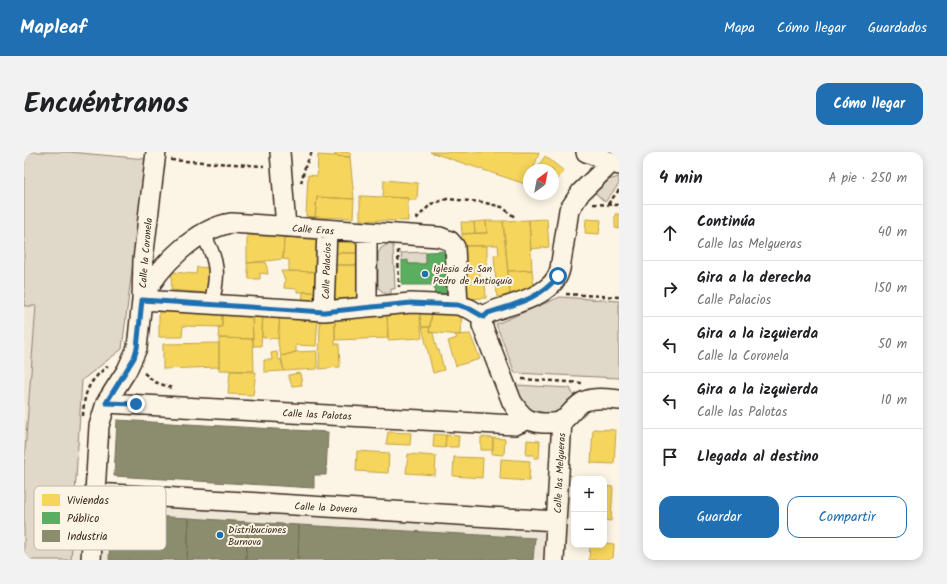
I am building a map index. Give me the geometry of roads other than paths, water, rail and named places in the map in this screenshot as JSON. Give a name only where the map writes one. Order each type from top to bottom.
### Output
[{"type":"street","points":[[280,152],[286,227]]},
{"type":"street","points":[[527,420],[519,414],[512,402],[482,324],[484,317],[488,313],[538,294],[553,283],[558,276],[569,210],[581,192],[615,164],[586,152]]},
{"type":"street","name":"Calle la Coronela","points":[[95,486],[99,426],[106,403],[134,358],[137,348],[142,300],[143,260],[161,156]]},
{"type":"street","name":"Calle Eras","points":[[142,300],[155,276],[162,268],[200,236],[213,228],[232,223],[367,232],[402,239],[440,237],[450,241],[455,247],[458,305]]},
{"type":"street","name":"Calle Palacios","points":[[324,312],[327,230]]},
{"type":"street","points":[[366,307],[367,232]]},
{"type":"street","points":[[207,242],[215,258],[217,280],[213,296]]},
{"type":"street","name":"Calle Palacios","points":[[142,300],[324,312],[411,303],[458,305],[470,309],[484,317]]},
{"type":"street","points":[[562,420],[584,401],[596,398],[619,400]]},
{"type":"street","name":"Calle las Palotas","points":[[106,403],[515,425],[527,420]]},
{"type":"street","name":"Calle las Melgueras","points":[[527,420],[550,424],[562,420],[554,560]]},
{"type":"street","name":"Calle la Dovera","points":[[166,497],[556,521]]},
{"type":"street","name":"Calle la Coronela","points":[[91,560],[92,550]]},
{"type":"place","name":"Iglesia de San Pedro de Antioquía","points":[[425,274]]},
{"type":"place","name":"Distribuciones Burnova","points":[[220,535]]}]
